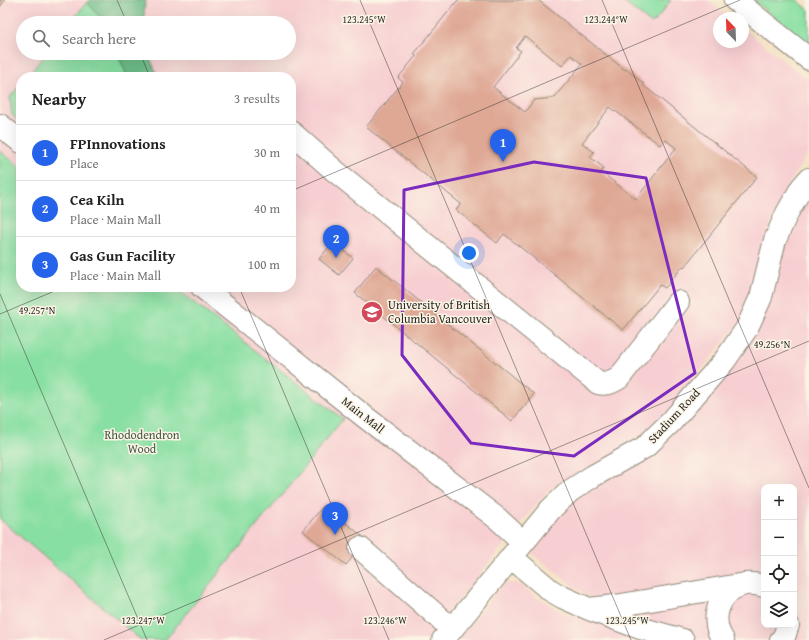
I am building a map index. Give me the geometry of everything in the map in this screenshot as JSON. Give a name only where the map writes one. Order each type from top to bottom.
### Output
[{"type":"street","points":[[735,0],[809,59]]},
{"type":"street","points":[[0,125],[16,138]]},
{"type":"street","points":[[296,136],[335,171],[598,383],[612,383],[619,378],[678,302]]},
{"type":"street","name":"Stadium Road","points":[[448,634],[551,509],[570,492],[593,476],[645,447],[671,422],[725,360],[746,328],[761,297],[775,240],[787,213],[802,187],[809,179]]},
{"type":"street","name":"Main Mall","points":[[208,292],[365,417],[498,519],[517,549],[550,590],[589,609],[640,628],[682,640]]},
{"type":"street","points":[[360,548],[448,634]]},
{"type":"street","points":[[589,609],[754,585]]},
{"type":"street","points":[[723,640],[719,634],[716,624],[720,603],[726,594],[735,588],[754,585]]},
{"type":"street","points":[[781,640],[784,637],[787,628]]},
{"type":"highlighted area","points":[[534,162],[646,178],[695,373],[574,456],[471,443],[402,355],[404,190]]},
{"type":"shaded area","name":"University of British Columbia Vancouver","points":[[0,0],[707,0],[722,12],[713,12],[713,48],[749,48],[749,33],[809,81],[809,151],[787,187],[777,207],[768,231],[756,283],[738,322],[668,411],[645,434],[627,447],[552,487],[426,640],[0,640]]},
{"type":"shaded area","points":[[809,199],[809,640],[458,640],[502,585],[506,583],[517,583],[535,596],[564,613],[585,619],[592,598],[586,596],[532,553],[531,550],[569,504],[667,439],[782,249],[796,219]]},
{"type":"green space","points":[[89,0],[147,0],[145,2],[144,16],[99,16],[87,2]]},
{"type":"green space","points":[[621,0],[671,0],[652,24]]},
{"type":"green space","points":[[753,0],[797,0],[809,10],[809,45]]},
{"type":"green space","points":[[87,2],[99,16],[76,16]]},
{"type":"green space","points":[[40,60],[121,60],[126,72],[31,72]]},
{"type":"green space","points":[[121,60],[151,60],[156,72],[126,72]]},
{"type":"green space","points":[[16,90],[16,118],[12,115],[10,97]]},
{"type":"green space","name":"Rhododendron Wood","points":[[0,151],[16,164],[16,292],[180,292],[343,419],[165,640],[141,640],[0,519]]},
{"type":"building","points":[[0,0],[5,0],[0,7]]},
{"type":"building","points":[[458,0],[538,0],[625,70],[626,69],[644,84],[643,85],[757,177],[684,267],[683,266],[665,288],[660,285],[623,330],[504,234],[497,243],[456,210],[461,204],[366,127],[403,82],[398,78],[416,56],[414,54]],"holes":[[[525,36],[562,66],[571,55],[582,64],[554,98],[534,100],[525,112],[493,87],[521,51],[516,48]],[[610,107],[660,145],[665,139],[676,148],[636,199],[601,172],[604,168],[590,157],[594,152],[582,143]]]},
{"type":"building","points":[[333,242],[353,258],[339,275],[319,259]]},
{"type":"building","points":[[376,266],[534,394],[512,421],[355,293]]},
{"type":"building","points":[[324,505],[367,540],[346,565],[303,531]]},
{"type":"place","name":"FPInnovations","points":[[503,162]]},
{"type":"place","name":"Cea Kiln","points":[[336,258]]},
{"type":"place","name":"University of British Columbia Vancouver","points":[[372,312]]},
{"type":"place","name":"Gas Gun Facility","points":[[335,535]]}]
